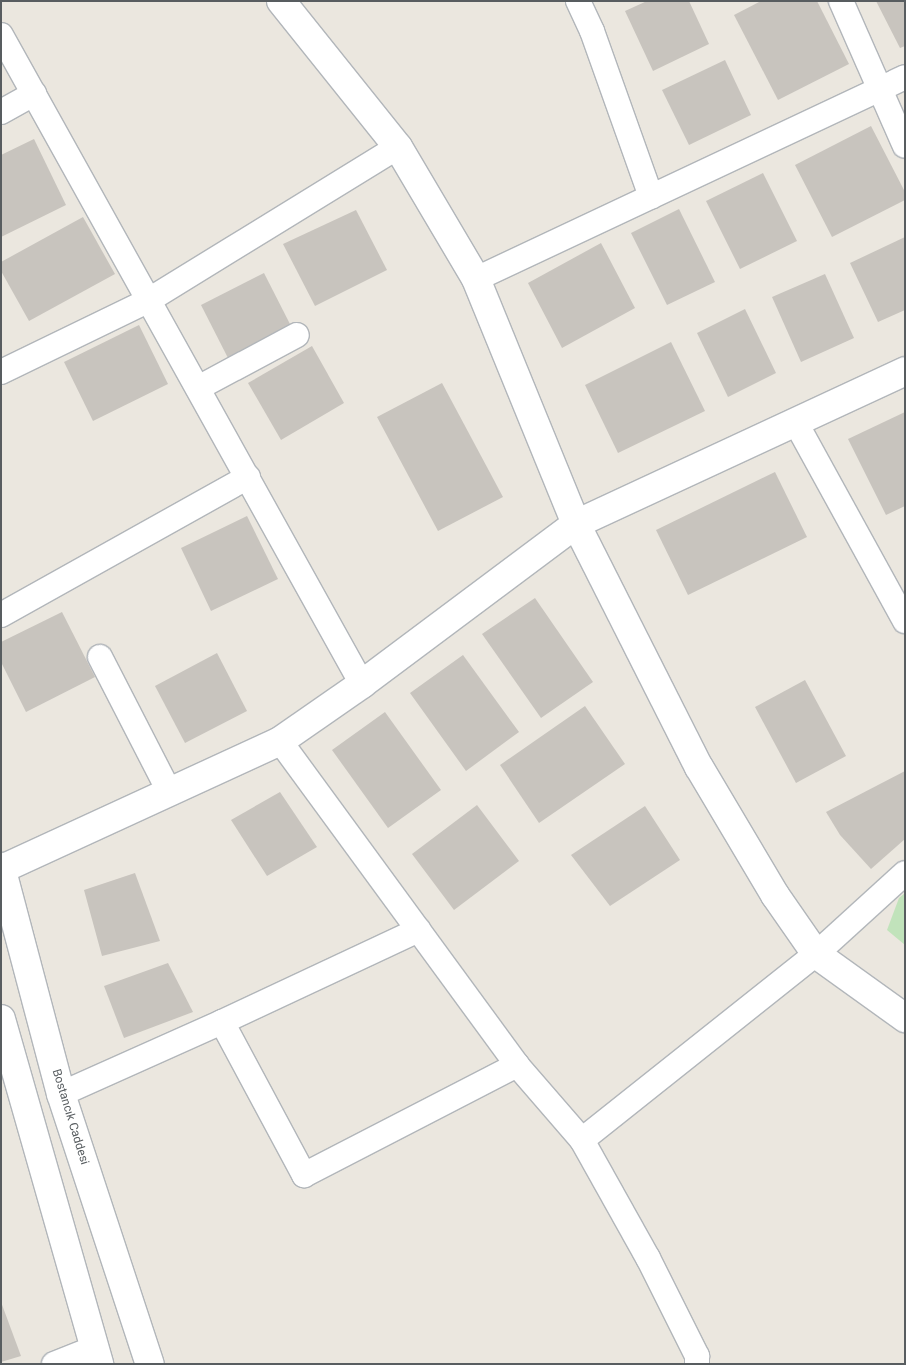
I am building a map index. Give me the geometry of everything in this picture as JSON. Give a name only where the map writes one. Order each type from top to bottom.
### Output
[{"type":"street","points":[[281,1],[398,147],[476,279],[576,524],[699,767],[776,895],[816,954],[905,1018]]},
{"type":"street","points":[[578,1],[592,31],[651,197]]},
{"type":"street","points":[[841,1],[905,146]]},
{"type":"street","points":[[1,35],[362,684]]},
{"type":"street","points":[[476,279],[905,77]]},
{"type":"street","points":[[1,112],[34,94]]},
{"type":"street","points":[[1,372],[149,300],[398,147]]},
{"type":"street","points":[[198,388],[297,335]]},
{"type":"street","points":[[2,868],[170,793],[280,741],[362,684],[576,524],[905,371]]},
{"type":"street","points":[[796,422],[874,567],[902,612]]},
{"type":"street","points":[[1,615],[248,478]]},
{"type":"street","points":[[100,657],[170,793]]},
{"type":"street","points":[[280,741],[517,1066],[582,1140],[648,1258],[696,1356],[696,1364]]},
{"type":"street","name":"Bostancık Caddesi","points":[[2,868],[61,1094],[150,1364]]},
{"type":"street","points":[[582,1140],[816,954],[905,873]]},
{"type":"street","points":[[61,1094],[222,1022],[418,930]]},
{"type":"street","points":[[1,1019],[8,1076],[97,1356],[54,1364]]},
{"type":"street","points":[[222,1022],[304,1175],[517,1066]]},
{"type":"green space","points":[[905,893],[905,945],[887,930],[899,898]]},
{"type":"building","points":[[647,1],[689,1],[709,44],[653,71],[625,11]]},
{"type":"building","points":[[761,1],[817,1],[849,64],[778,100],[734,15]]},
{"type":"building","points":[[876,1],[905,1],[905,46],[900,48]]},
{"type":"building","points":[[725,60],[751,115],[689,145],[662,90]]},
{"type":"building","points":[[871,126],[905,192],[905,200],[832,237],[795,165]]},
{"type":"building","points":[[34,139],[66,205],[1,237],[1,155]]},
{"type":"building","points":[[763,173],[797,241],[740,269],[706,201]]},
{"type":"building","points":[[679,209],[715,282],[667,305],[631,233]]},
{"type":"building","points":[[356,210],[387,270],[315,306],[283,244]]},
{"type":"building","points":[[83,217],[115,274],[29,321],[1,271],[1,262]]},
{"type":"building","points":[[905,237],[905,310],[878,322],[850,263]]},
{"type":"building","points":[[601,243],[635,308],[562,348],[528,283]]},
{"type":"building","points":[[264,273],[292,328],[229,360],[201,305]]},
{"type":"building","points":[[825,274],[854,338],[801,362],[772,297]]},
{"type":"building","points":[[745,309],[776,373],[728,397],[697,333]]},
{"type":"building","points":[[139,325],[168,384],[93,421],[64,362]]},
{"type":"building","points":[[671,342],[705,411],[618,453],[585,385]]},
{"type":"building","points":[[312,346],[344,403],[281,440],[248,383]]},
{"type":"building","points":[[442,383],[503,497],[438,531],[377,417]]},
{"type":"building","points":[[905,412],[905,506],[886,515],[848,439]]},
{"type":"building","points":[[775,472],[807,537],[688,595],[656,530]]},
{"type":"building","points":[[247,516],[278,579],[211,611],[181,548]]},
{"type":"building","points":[[535,598],[593,682],[541,718],[482,634]]},
{"type":"building","points":[[62,612],[95,677],[26,712],[1,662],[1,642]]},
{"type":"building","points":[[217,653],[247,711],[185,743],[155,686]]},
{"type":"building","points":[[463,655],[519,732],[466,771],[410,693]]},
{"type":"building","points":[[805,680],[846,756],[796,783],[755,707]]},
{"type":"building","points":[[585,706],[625,764],[539,823],[500,765]]},
{"type":"building","points":[[385,712],[441,790],[388,828],[332,750]]},
{"type":"building","points":[[905,771],[905,839],[871,869],[840,835],[826,812]]},
{"type":"building","points":[[280,792],[317,847],[267,876],[231,820]]},
{"type":"building","points":[[477,805],[519,861],[454,910],[412,854]]},
{"type":"building","points":[[645,806],[680,860],[610,906],[571,855]]},
{"type":"building","points":[[135,873],[160,941],[102,956],[84,890]]},
{"type":"building","points":[[168,963],[193,1012],[124,1038],[104,986]]},
{"type":"building","points":[[1,1302],[21,1356],[1,1362]]}]
